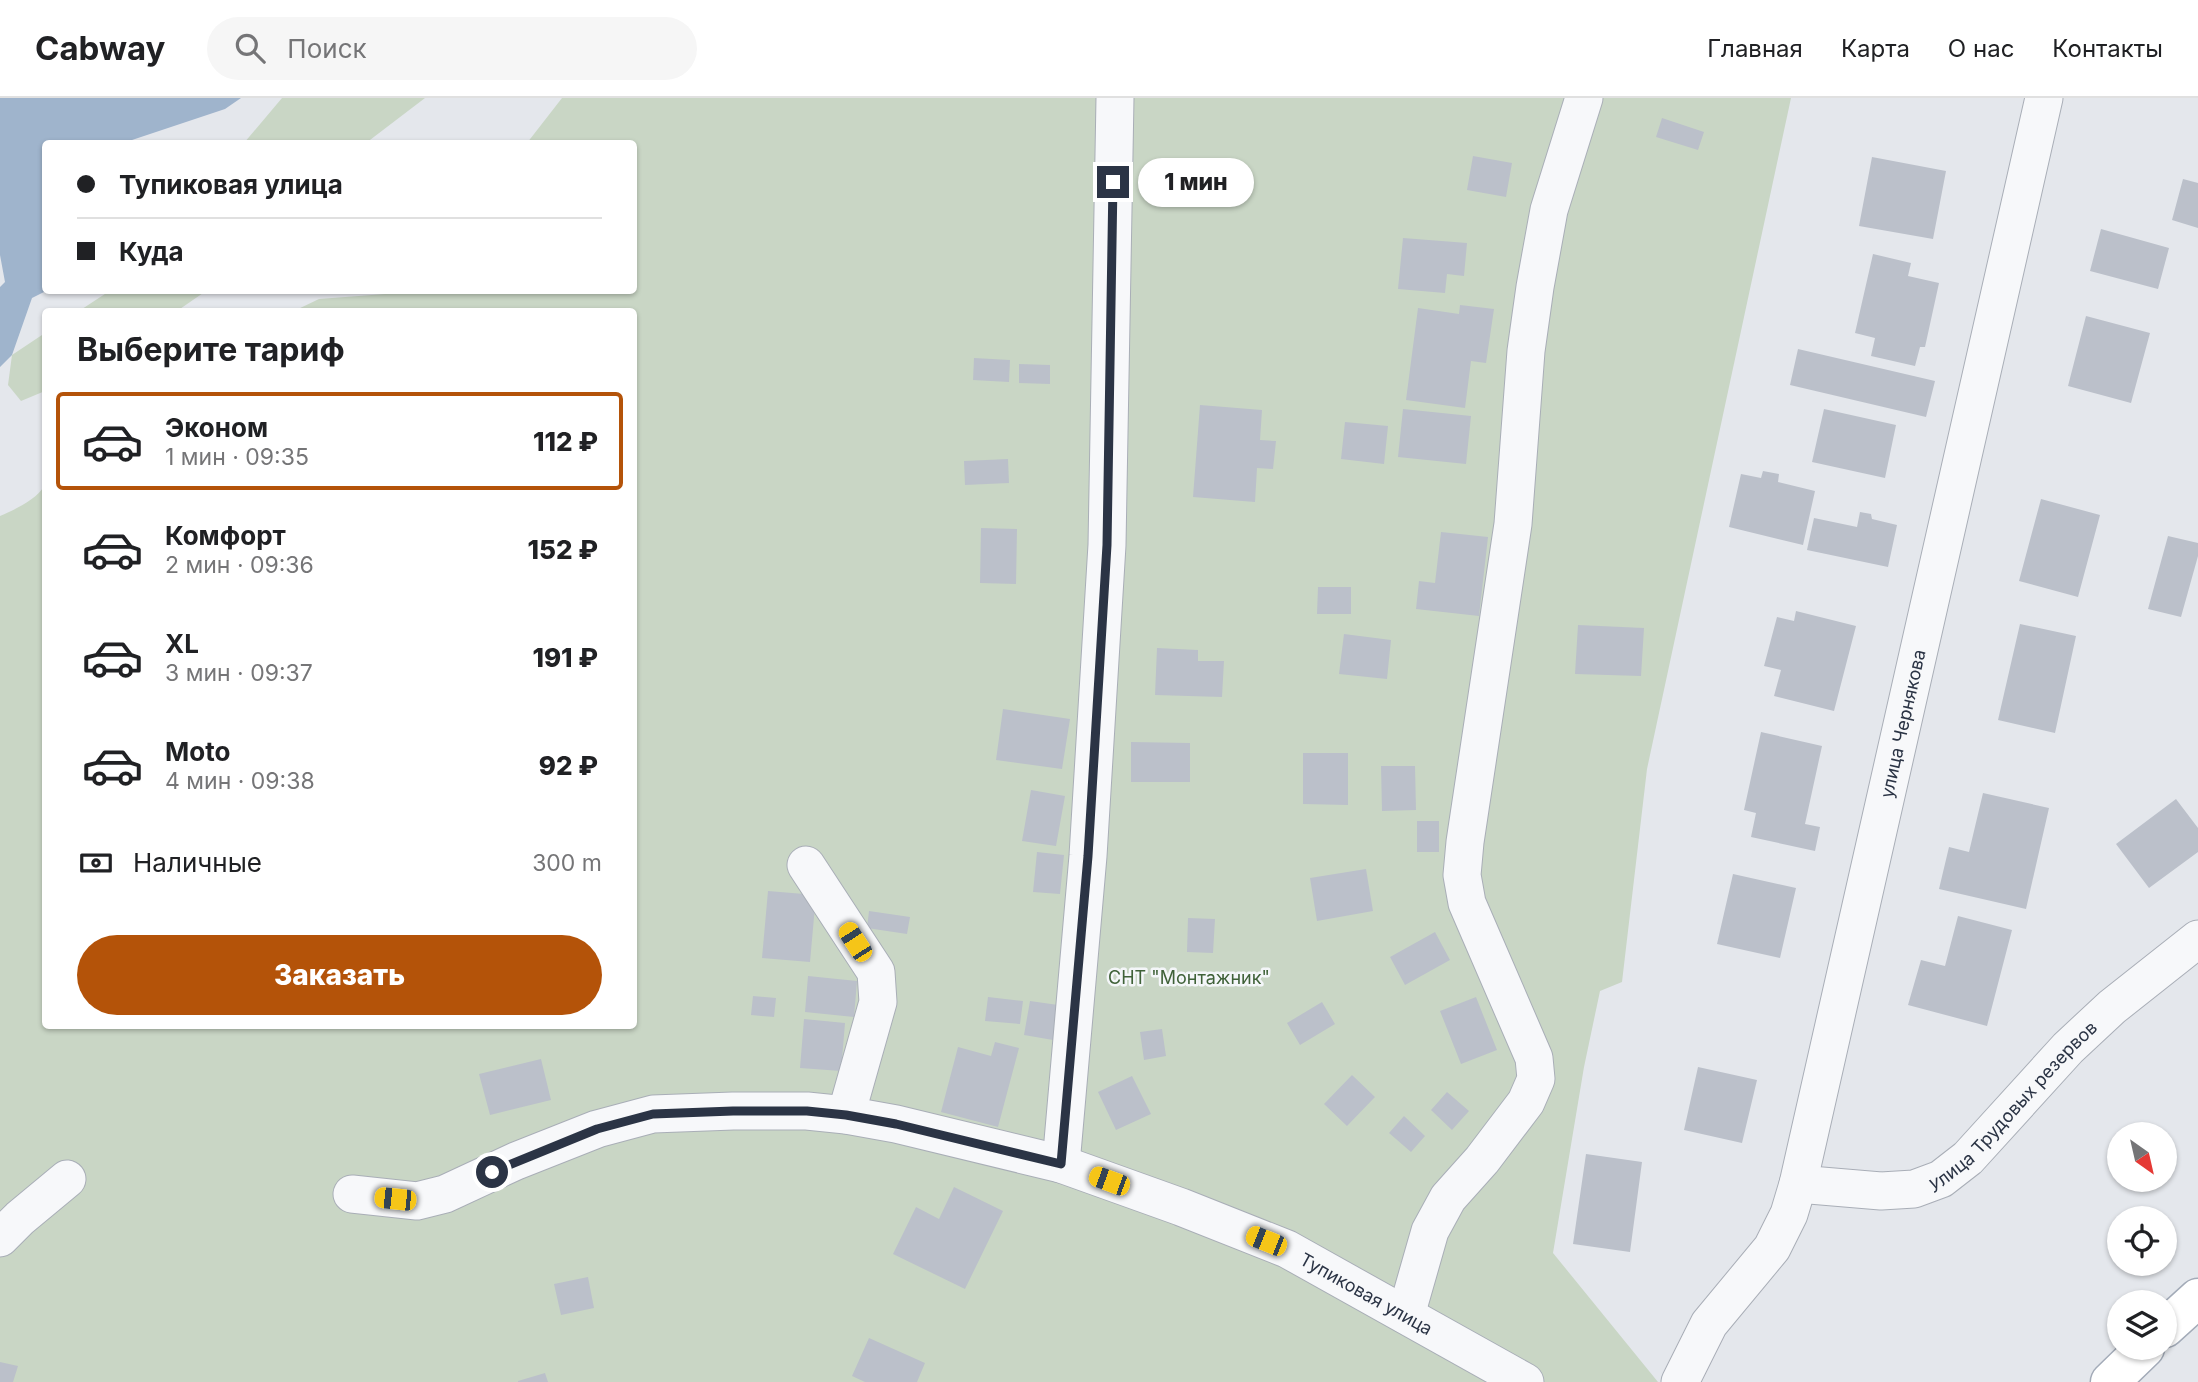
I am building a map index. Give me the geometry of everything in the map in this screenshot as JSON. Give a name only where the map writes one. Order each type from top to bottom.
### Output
[{"type":"main road","points":[[2177,1317],[2198,1298]]},
{"type":"main road","points":[[2110,1382],[2133,1360]]},
{"type":"street","points":[[1061,1164],[1088,856],[1107,545],[1115,98]]},
{"type":"street","points":[[1406,1315],[1430,1231],[1448,1198],[1482,1160],[1526,1102],[1536,1079],[1534,1058],[1467,903],[1462,875],[1513,524],[1535,287],[1549,210],[1584,98]]},
{"type":"street","name":"улица Чернякова","points":[[1680,1382],[1709,1324],[1772,1248],[1789,1214],[1798,1184],[2044,98]]},
{"type":"street","points":[[806,865],[876,972],[878,1002],[846,1115]]},
{"type":"street","name":"улица Трудовых резервов","points":[[1798,1184],[1881,1191],[1914,1189],[1941,1179],[1968,1158],[2068,1048],[2112,1007],[2198,939]]},
{"type":"street","name":"Тупиковая улица","points":[[352,1194],[417,1201],[445,1194],[516,1161],[597,1129],[653,1114],[807,1111],[846,1115],[896,1124],[1061,1164],[1181,1207],[1287,1249],[1525,1382]]},
{"type":"street","points":[[0,1238],[68,1179]]},
{"type":"green space","points":[[282,98],[425,98],[370,140],[247,140]]},
{"type":"green space","name":"СНТ \"Монтажник\"","points":[[562,98],[1791,98],[1647,769],[1622,982],[1600,991],[1584,1067],[1553,1253],[1658,1382],[0,1382],[0,516],[31,500],[42,489],[42,1029],[637,1029],[637,308],[300,308],[319,299],[385,294],[637,294],[637,140],[529,140]]},
{"type":"green space","points":[[105,294],[202,294],[181,308],[84,308]]},
{"type":"green space","points":[[42,335],[42,392],[21,401],[8,385],[12,355]]},
{"type":"water","points":[[0,98],[241,98],[225,109],[132,140],[42,140],[42,293],[32,298],[12,355],[0,367],[0,287],[5,282],[0,255]]},
{"type":"building","points":[[1662,118],[1704,132],[1698,150],[1656,137]]},
{"type":"building","points":[[1473,156],[1512,163],[1506,197],[1467,190]]},
{"type":"building","points":[[1872,157],[1946,171],[1933,239],[1859,226]]},
{"type":"building","points":[[2183,179],[2198,183],[2198,228],[2172,220]]},
{"type":"building","points":[[2101,229],[2169,248],[2158,289],[2090,271]]},
{"type":"building","points":[[1403,238],[1467,243],[1464,276],[1447,274],[1445,293],[1398,289]]},
{"type":"building","points":[[1873,254],[1911,263],[1908,276],[1939,283],[1925,347],[1920,347],[1915,366],[1871,356],[1875,338],[1855,333]]},
{"type":"building","points":[[1460,305],[1494,309],[1486,363],[1471,361],[1465,408],[1406,400],[1418,308],[1459,314]]},
{"type":"building","points":[[2086,316],[2150,333],[2131,403],[2068,386]]},
{"type":"building","points":[[1798,349],[1935,381],[1926,417],[1790,385]]},
{"type":"building","points":[[974,358],[1010,360],[1009,382],[973,380]]},
{"type":"building","points":[[1019,364],[1050,365],[1050,384],[1019,383]]},
{"type":"building","points":[[1200,405],[1262,410],[1260,440],[1276,441],[1273,469],[1257,468],[1255,502],[1193,497]]},
{"type":"building","points":[[1403,409],[1471,416],[1466,464],[1398,457]]},
{"type":"building","points":[[1824,409],[1896,425],[1885,478],[1812,462]]},
{"type":"building","points":[[1345,422],[1388,426],[1384,464],[1341,459]]},
{"type":"building","points":[[1008,459],[1009,483],[965,485],[964,461]]},
{"type":"building","points":[[1763,471],[1779,474],[1778,482],[1815,491],[1803,545],[1729,527],[1741,474],[1761,478]]},
{"type":"building","points":[[2041,499],[2100,515],[2078,597],[2019,581]]},
{"type":"building","points":[[1860,512],[1871,514],[1872,519],[1897,525],[1888,567],[1807,550],[1814,518],[1857,527]]},
{"type":"building","points":[[981,528],[1017,529],[1016,584],[980,583]]},
{"type":"building","points":[[1441,532],[1488,537],[1479,616],[1416,609],[1419,581],[1435,583]]},
{"type":"building","points":[[2168,536],[2198,543],[2198,556],[2181,617],[2148,609]]},
{"type":"building","points":[[1318,587],[1351,587],[1351,614],[1317,614]]},
{"type":"building","points":[[1796,611],[1856,626],[1834,711],[1774,696],[1781,670],[1764,666],[1777,617],[1794,621]]},
{"type":"building","points":[[2020,624],[2076,636],[2055,733],[1998,720]]},
{"type":"building","points":[[1578,625],[1644,628],[1641,676],[1575,674]]},
{"type":"building","points":[[1344,634],[1391,640],[1387,679],[1339,674]]},
{"type":"building","points":[[1157,648],[1198,650],[1198,661],[1224,661],[1222,697],[1155,695]]},
{"type":"building","points":[[1003,709],[1070,719],[1062,769],[996,760]]},
{"type":"building","points":[[1761,732],[1822,746],[1805,824],[1820,827],[1815,851],[1751,837],[1756,813],[1744,810]]},
{"type":"building","points":[[1131,742],[1190,743],[1190,782],[1131,782]]},
{"type":"building","points":[[1303,753],[1348,753],[1348,805],[1303,804]]},
{"type":"building","points":[[1381,766],[1415,766],[1416,810],[1382,811]]},
{"type":"building","points":[[1031,790],[1065,796],[1056,846],[1022,841]]},
{"type":"building","points":[[1983,793],[2049,808],[2026,909],[1939,889],[1949,847],[1969,852]]},
{"type":"building","points":[[2176,799],[2198,828],[2198,852],[2149,888],[2116,844]]},
{"type":"building","points":[[1417,821],[1439,821],[1439,852],[1417,852]]},
{"type":"building","points":[[1037,852],[1064,855],[1060,894],[1033,892]]},
{"type":"building","points":[[1366,869],[1373,911],[1317,921],[1310,878]]},
{"type":"building","points":[[1733,874],[1796,888],[1780,958],[1717,944]]},
{"type":"building","points":[[768,891],[816,895],[810,962],[762,958]]},
{"type":"building","points":[[869,911],[910,917],[907,934],[867,928]]},
{"type":"building","points":[[1958,916],[2012,930],[1987,1026],[1908,1005],[1921,960],[1945,966]]},
{"type":"building","points":[[1188,918],[1215,919],[1213,953],[1187,952]]},
{"type":"building","points":[[1435,932],[1450,960],[1405,985],[1390,957]]},
{"type":"building","points":[[808,976],[857,981],[854,1017],[805,1012]]},
{"type":"building","points":[[753,996],[776,998],[774,1017],[751,1015]]},
{"type":"building","points":[[988,997],[1023,1001],[1020,1024],[985,1021]]},
{"type":"building","points":[[1476,997],[1497,1050],[1461,1064],[1440,1011]]},
{"type":"building","points":[[1030,1001],[1058,1005],[1053,1040],[1024,1035]]},
{"type":"building","points":[[1322,1002],[1335,1024],[1300,1045],[1287,1023]]},
{"type":"building","points":[[804,1019],[845,1023],[841,1071],[800,1068]]},
{"type":"building","points":[[1162,1029],[1166,1056],[1144,1060],[1140,1032]]},
{"type":"building","points":[[995,1042],[1019,1048],[998,1127],[941,1112],[958,1047],[991,1056]]},
{"type":"building","points":[[541,1059],[551,1100],[490,1115],[479,1074]]},
{"type":"building","points":[[1698,1067],[1757,1080],[1742,1143],[1684,1130]]},
{"type":"building","points":[[1352,1075],[1375,1097],[1347,1126],[1324,1104]]},
{"type":"building","points":[[1132,1076],[1151,1114],[1116,1130],[1098,1092]]},
{"type":"building","points":[[1447,1092],[1469,1111],[1452,1130],[1431,1110]]},
{"type":"building","points":[[1404,1116],[1425,1136],[1411,1152],[1389,1133]]},
{"type":"building","points":[[1586,1154],[1642,1162],[1630,1252],[1573,1244]]},
{"type":"building","points":[[954,1187],[1003,1211],[965,1289],[893,1254],[916,1207],[939,1219]]},
{"type":"building","points":[[588,1277],[594,1308],[561,1315],[554,1284]]},
{"type":"building","points":[[869,1338],[925,1363],[917,1382],[865,1382],[852,1376]]},
{"type":"building","points":[[0,1362],[18,1366],[13,1382],[0,1382]]},
{"type":"building","points":[[545,1373],[548,1382],[518,1382],[518,1381]]},
{"type":"route","points":[[492,1172],[597,1129],[653,1114],[733,1111],[807,1111],[846,1115],[896,1124],[1061,1164],[1088,856],[1107,545],[1113,182]]}]
